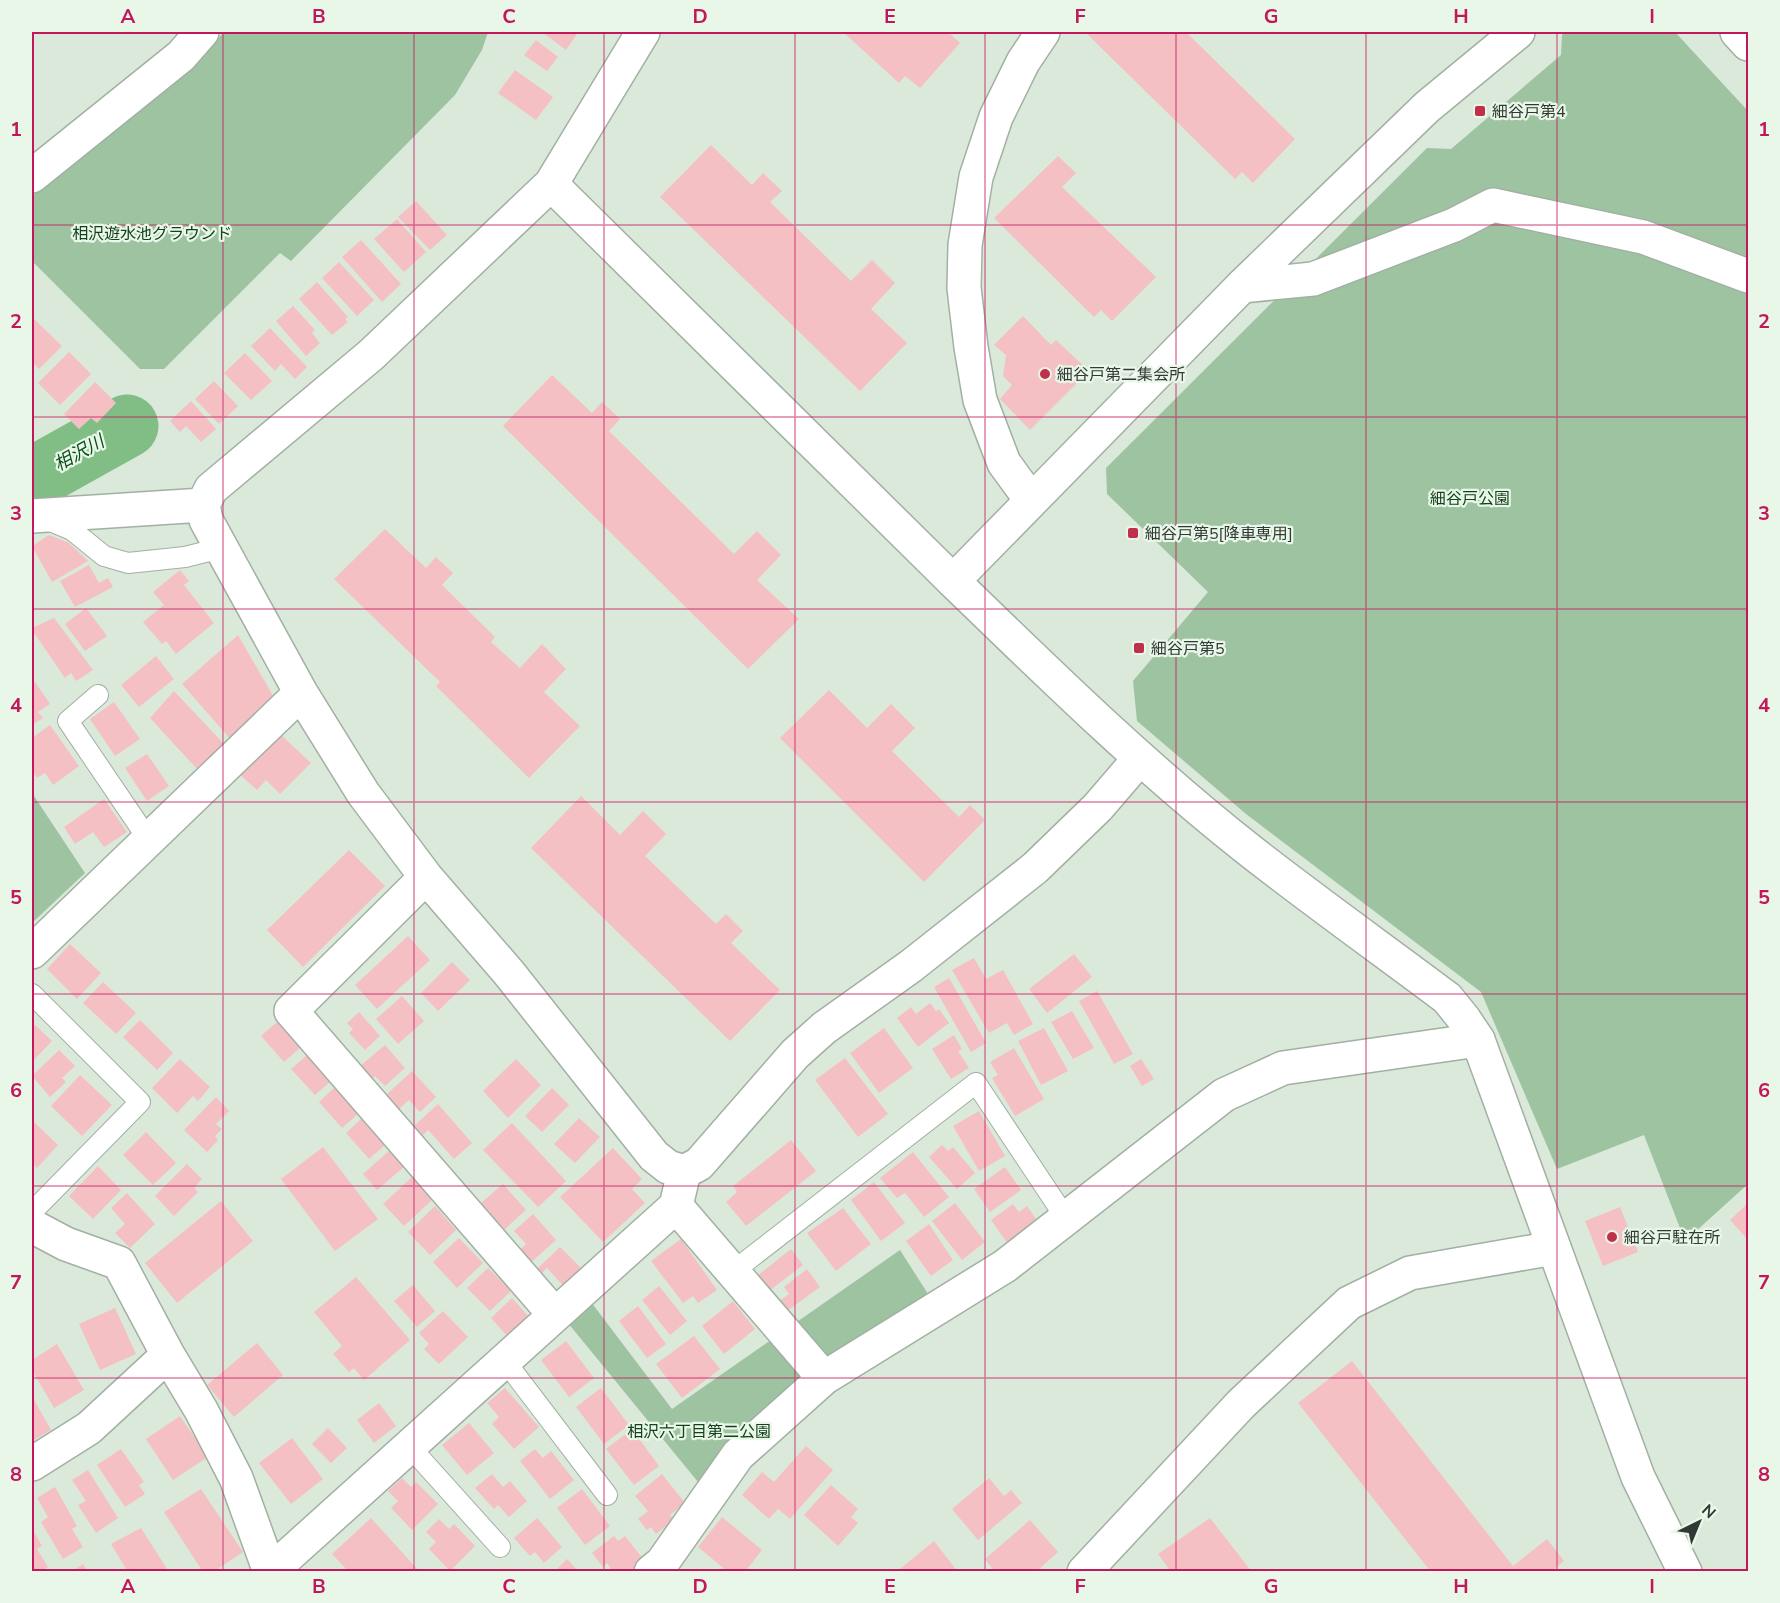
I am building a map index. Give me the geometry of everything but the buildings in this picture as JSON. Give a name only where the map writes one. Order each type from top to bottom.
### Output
[{"type":"street","points":[[32,176],[181,56],[202,32]]},
{"type":"street","points":[[643,32],[551,184],[371,355],[211,489],[203,505],[206,520],[221,548],[302,693],[363,793],[426,877],[509,973],[654,1156],[668,1167],[684,1172],[699,1164],[795,1054],[824,1028],[911,966],[1035,868],[1098,807],[1140,758]]},
{"type":"street","points":[[1031,500],[1005,463],[980,399],[964,288],[964,245],[976,177],[996,117],[1023,62],[1043,32]]},
{"type":"street","points":[[953,580],[1242,285],[1427,107],[1518,32]]},
{"type":"street","points":[[1737,32],[1749,44]]},
{"type":"street","points":[[551,184],[953,580],[1140,758],[1253,853],[1447,998],[1464,1018],[1478,1040],[1638,1477],[1685,1572]]},
{"type":"street","points":[[1242,285],[1313,279],[1454,225],[1492,205],[1643,237],[1749,276]]},
{"type":"street","points":[[33,515],[203,505]]},
{"type":"street","points":[[32,952],[302,693]]},
{"type":"street","points":[[426,877],[291,1011],[555,1315]]},
{"type":"street","points":[[651,1572],[662,1563],[738,1455],[824,1378],[1005,1266],[1224,1095],[1283,1068],[1478,1040]]},
{"type":"street","points":[[32,1226],[66,1244],[119,1263],[236,1478],[270,1572],[675,1206],[684,1172]]},
{"type":"street","points":[[675,1206],[824,1378]]},
{"type":"street","points":[[1084,1572],[1241,1404],[1349,1303],[1410,1273],[1554,1248]]},
{"type":"street","points":[[32,1464],[89,1428],[168,1355]]},
{"type":"lane","points":[[33,515],[72,530],[104,556],[128,563],[185,557],[221,548]]},
{"type":"lane","points":[[98,695],[68,721],[148,839]]},
{"type":"lane","points":[[32,994],[140,1102],[32,1212]]},
{"type":"lane","points":[[731,1273],[976,1083],[1066,1220]]},
{"type":"lane","points":[[505,1361],[608,1495]]},
{"type":"lane","points":[[410,1447],[500,1547]]},
{"type":"green space","name":"相沢遊水池グラウンド","points":[[224,32],[488,32],[482,50],[455,95],[291,261],[280,253],[164,369],[140,369],[32,261],[32,196],[190,70]]},
{"type":"green space","name":"細谷戸公園","points":[[1565,32],[1675,32],[1748,111],[1748,1184],[1685,1241],[1644,1135],[1557,1169],[1481,992],[1246,814],[1137,721],[1133,681],[1208,592],[1107,494],[1106,468],[1427,148],[1451,149],[1561,55],[1562,35]]},
{"type":"green space","points":[[32,793],[85,873],[32,923]]},
{"type":"green space","name":"相沢六丁目第二公園","points":[[900,1250],[930,1297],[714,1462],[698,1482],[568,1323],[591,1302],[672,1409]]},
{"type":"waterway","name":"相沢川","points":[[32,479],[127,426]]},
{"type":"place","name":"細谷戸第4","points":[[1480,111]]},
{"type":"place","name":"細谷戸第二集会所","points":[[1045,374]]},
{"type":"place","name":"細谷戸第5[降車専用]","points":[[1133,533]]},
{"type":"place","name":"細谷戸第5","points":[[1139,648]]},
{"type":"place","name":"細谷戸駐在所","points":[[1612,1237]]}]
